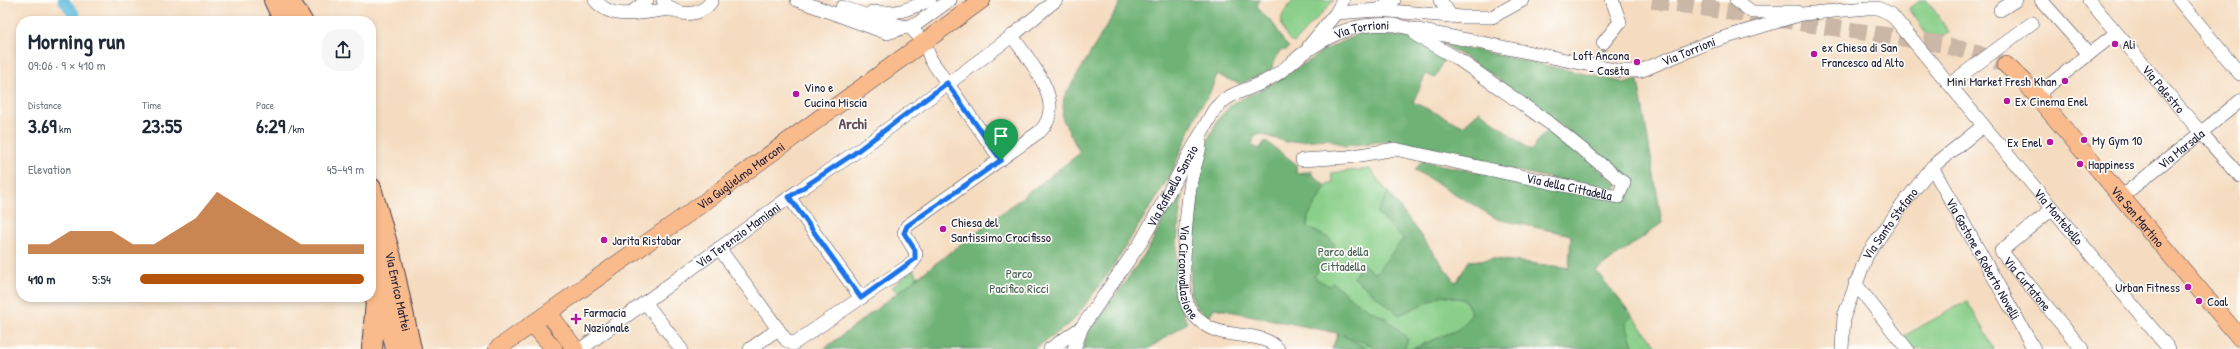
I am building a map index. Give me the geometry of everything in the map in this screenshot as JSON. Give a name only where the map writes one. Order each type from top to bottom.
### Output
[{"type":"highway","points":[[274,0],[282,16]]},
{"type":"highway","points":[[289,0],[299,16]]},
{"type":"highway","points":[[294,0],[300,16]]},
{"type":"highway","name":"Via Enrico Mattei","points":[[376,205],[391,257],[411,349]]},
{"type":"highway","name":"Via Enrico Mattei","points":[[376,258],[396,349]]},
{"type":"highway","points":[[372,349],[379,269]]},
{"type":"main road","name":"Via Guglielmo Marconi","points":[[497,349],[982,0]]},
{"type":"main road","name":"Via San Martino","points":[[2006,65],[2044,98],[2121,197],[2240,338]]},
{"type":"main road","points":[[549,313],[576,349]]},
{"type":"main road","points":[[533,324],[554,349]]},
{"type":"street","points":[[595,0],[604,9],[613,13],[631,13],[667,5],[684,14],[696,13],[704,9],[712,0]]},
{"type":"street","points":[[631,13],[647,0]]},
{"type":"street","points":[[798,0],[888,14],[901,12],[930,0]]},
{"type":"street","points":[[798,0],[881,32],[892,32],[908,28],[950,0]]},
{"type":"street","name":"Via Terenzio Mamiani","points":[[581,349],[789,197],[852,155],[1012,36],[1056,0]]},
{"type":"street","points":[[1301,55],[1336,13],[1343,0]]},
{"type":"street","points":[[1378,10],[1394,0]]},
{"type":"street","points":[[1440,0],[1451,16]]},
{"type":"street","points":[[1336,13],[1378,10],[1451,16],[1492,17],[1523,0]]},
{"type":"street","points":[[1602,43],[1620,22],[1612,0]]},
{"type":"street","points":[[1736,0],[1752,12],[1795,11],[1802,14]]},
{"type":"street","points":[[2000,10],[2016,0]]},
{"type":"street","points":[[2041,0],[2089,54]]},
{"type":"street","name":"Via Palestro","points":[[2089,0],[2202,133],[2240,175]]},
{"type":"street","points":[[2179,0],[2240,74]]},
{"type":"street","points":[[842,7],[916,31],[924,42],[931,60],[1001,160]]},
{"type":"street","name":"Via Torrioni","points":[[1301,55],[1333,35],[1358,25],[1374,24],[1394,26],[1620,71],[1640,71],[1710,42],[1802,14],[1878,8],[1892,14],[1950,84]]},
{"type":"street","points":[[1333,35],[1336,13]]},
{"type":"street","points":[[1950,84],[2032,23]]},
{"type":"street","name":"Via della Cittadella","points":[[1302,160],[1348,157],[1395,149],[1618,197],[1624,183],[1552,125],[1458,59],[1426,40],[1394,26]]},
{"type":"street","points":[[2044,98],[2076,64],[2116,33]]},
{"type":"street","points":[[719,248],[789,343],[796,344],[915,259],[915,250],[904,233],[907,226],[1001,160],[1044,127],[1049,116],[1048,90],[1012,36]]},
{"type":"street","name":"Via Raffaello Sanzio","points":[[1074,349],[1082,327],[1141,242],[1214,110],[1229,96],[1263,83],[1282,72],[1301,55]]},
{"type":"street","name":"Via Montebello","points":[[1950,84],[1983,126],[2169,349]]},
{"type":"street","name":"Via Marsala","points":[[2121,197],[2240,101]]},
{"type":"street","name":"Via Santo Stefano","points":[[1842,349],[1844,316],[1855,283],[1867,255],[1900,208],[1932,167],[1983,126]]},
{"type":"street","name":"Via Circonvallazione","points":[[1198,137],[1200,144],[1191,180],[1186,225],[1185,293],[1188,306],[1201,322],[1211,329],[1263,340],[1278,349]]},
{"type":"street","name":"Via Gastone e Roberto Novelli","points":[[1932,167],[2034,349]]},
{"type":"street","points":[[789,197],[861,298]]},
{"type":"street","name":"Via Curtatone","points":[[2052,209],[2001,251],[2082,349]]},
{"type":"street","points":[[1855,283],[1907,349]]},
{"type":"street","points":[[645,302],[681,349]]},
{"type":"street","points":[[1050,349],[1082,327]]},
{"type":"street","points":[[750,349],[778,329]]},
{"type":"green space","name":"Parco Pacifico Ricci","points":[[1122,0],[1260,0],[1257,5],[1259,9],[1274,25],[1284,42],[1289,47],[1287,50],[1280,50],[1271,70],[1240,84],[1217,75],[1208,97],[1200,107],[1170,176],[1108,274],[1073,321],[1035,349],[824,349],[1080,153],[1062,118],[1064,97]]},
{"type":"green space","points":[[1294,0],[1334,0],[1294,43],[1287,37],[1281,22],[1283,14]]},
{"type":"green space","points":[[1920,0],[1927,0],[1949,32],[1932,43],[1909,8]]},
{"type":"green space","points":[[1361,33],[1416,38],[1445,57],[1435,78],[1426,74],[1413,102],[1463,126],[1480,111],[1531,151],[1547,129],[1618,184],[1613,192],[1445,155],[1403,143],[1389,141],[1344,146],[1329,139],[1287,142],[1260,134],[1254,137],[1252,146],[1260,149],[1265,141],[1296,164],[1296,173],[1311,174],[1326,186],[1308,217],[1307,227],[1330,239],[1335,245],[1314,277],[1329,286],[1333,282],[1354,301],[1387,319],[1408,339],[1404,349],[1382,349],[1343,335],[1368,349],[1332,349],[1338,333],[1214,308],[1208,319],[1195,305],[1190,292],[1192,220],[1195,183],[1205,146],[1218,119],[1233,103],[1267,87],[1314,58],[1320,52]]},
{"type":"green space","points":[[1439,42],[1626,83],[1638,80],[1662,223],[1596,271],[1632,315],[1626,323],[1633,346],[1637,349],[1412,349],[1459,329],[1472,314],[1465,300],[1443,295],[1399,315],[1353,277],[1363,264],[1375,274],[1403,239],[1377,213],[1388,192],[1456,283],[1469,261],[1494,259],[1569,268],[1571,235],[1497,219],[1415,170],[1422,161],[1621,201],[1630,182],[1514,90],[1465,57]]},
{"type":"green space","points":[[1605,44],[1611,61],[1602,58]]},
{"type":"green space","name":"Parco della Cittadella","points":[[1265,141],[1296,164],[1296,173],[1312,171],[1312,174],[1325,186],[1333,183],[1331,173],[1370,169],[1456,283],[1469,261],[1494,259],[1596,271],[1659,349],[1332,349],[1338,333],[1213,307],[1252,146],[1260,149]]},
{"type":"green space","points":[[1184,175],[1178,230],[1177,270],[1181,307],[1187,323],[1148,349],[1083,349],[1088,331],[1124,284],[1150,246]]},
{"type":"green space","points":[[913,270],[921,280],[901,297],[892,287]]},
{"type":"green space","points":[[1967,301],[1994,349],[1911,349],[1902,337]]},
{"type":"waterway","points":[[63,0],[75,15]]},
{"type":"tunnel","points":[[1652,0],[1941,44],[1978,54],[2006,65]]},
{"type":"place","name":"Ali","points":[[2115,44]]},
{"type":"place","name":"ex Chiesa di San Francesco ad Alto","points":[[1814,54]]},
{"type":"place","name":"Loft Ancona - Casêta","points":[[1637,62]]},
{"type":"place","name":"Mini Market Fresh Khan","points":[[2065,81]]},
{"type":"place","name":"Vino e Cucina Miscia","points":[[796,94]]},
{"type":"place","name":"Ex Cinema Enel","points":[[2007,101]]},
{"type":"place","name":"My Gym 10","points":[[2084,140]]},
{"type":"place","name":"Ex Enel","points":[[2050,142]]},
{"type":"place","name":"Happiness","points":[[2080,164]]},
{"type":"place","name":"Chiesa del Santissimo Crocifisso","points":[[943,229]]},
{"type":"place","name":"Jarita Ristobar","points":[[604,240]]},
{"type":"place","name":"Urban Fitness","points":[[2188,287]]},
{"type":"place","name":"Coal","points":[[2199,301]]},
{"type":"place","name":"Farmacia Nazionale","points":[[576,319]]},
{"type":"district","name":"Archi","points":[[853,123]]},
{"type":"route","points":[[947,83],[1001,160],[907,226],[904,233],[915,250],[915,259],[911,264],[861,298],[789,197],[852,155],[947,83]]}]
